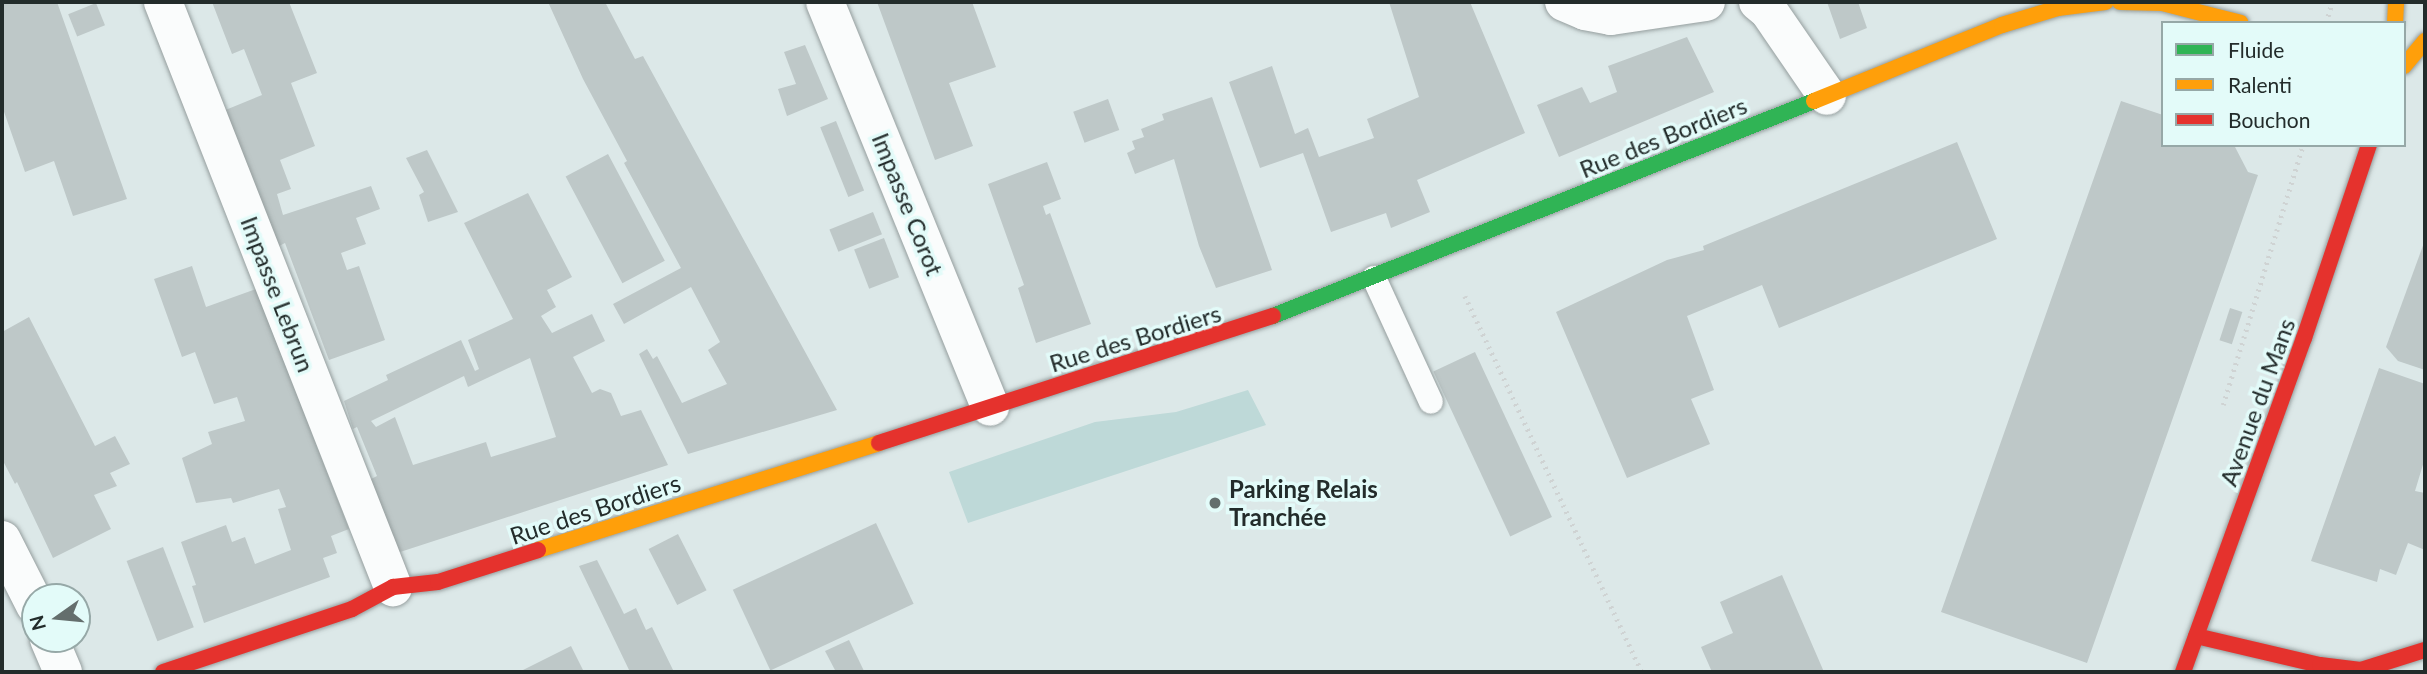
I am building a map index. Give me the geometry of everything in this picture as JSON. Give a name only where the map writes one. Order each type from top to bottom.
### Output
[{"type":"street","name":"Impasse Lebrun","points":[[163,2],[393,587]]},
{"type":"street","name":"Impasse Corot","points":[[825,2],[990,407]]},
{"type":"street","points":[[1564,2],[1585,11],[1611,16],[1706,2]]},
{"type":"street","points":[[1758,2],[1768,10],[1827,96]]},
{"type":"street","name":"Rue des Bordiers","points":[[163,672],[352,609],[393,587],[438,582],[1261,321],[1444,250],[2002,24],[2057,8],[2106,2]]},
{"type":"street","points":[[2120,2],[2162,3],[2236,21]]},
{"type":"street","points":[[2395,21],[2396,2]]},
{"type":"street","points":[[2406,64],[2425,41]]},
{"type":"street","name":"Avenue du Mans","points":[[2183,672],[2300,351],[2368,147]]},
{"type":"street","points":[[2,540],[24,583]]},
{"type":"street","points":[[2196,636],[2320,665],[2361,670],[2425,650]]},
{"type":"street","points":[[55,653],[63,672]]},
{"type":"lane","points":[[1374,278],[1431,402]]},
{"type":"path","points":[[2327,21],[2331,6]]},
{"type":"path","name":"Avenue du Mans","points":[[2221,411],[2302,147]]},
{"type":"path","points":[[1444,250],[1642,672]]},
{"type":"shaded area","points":[[1248,390],[1266,425],[968,523],[949,472],[1095,422],[1176,412]]},
{"type":"building","points":[[2,2],[57,2],[127,199],[73,216],[54,161],[25,172],[2,106]]},
{"type":"building","points":[[212,2],[289,2],[317,73],[291,83],[315,146],[280,160],[291,189],[277,194],[283,215],[371,186],[380,209],[356,218],[366,244],[341,253],[347,270],[359,266],[385,340],[329,360],[285,243],[277,247],[223,111],[262,95],[244,49],[232,54]]},
{"type":"building","points":[[548,2],[605,2],[635,59],[643,56],[837,410],[688,454],[639,354],[647,349],[653,359],[657,356],[682,403],[727,384],[708,350],[720,342],[691,287],[624,324],[613,304],[681,268],[624,163],[627,161],[583,79]]},
{"type":"building","points":[[877,2],[972,2],[996,67],[949,83],[973,146],[935,160]]},
{"type":"building","points":[[1389,2],[1470,2],[1525,133],[1417,180],[1430,212],[1391,228],[1386,213],[1331,232],[1303,153],[1260,168],[1229,82],[1272,66],[1295,134],[1308,128],[1319,157],[1374,138],[1367,119],[1419,97]]},
{"type":"building","points":[[1827,2],[1858,2],[1867,28],[1840,39]]},
{"type":"building","points":[[96,3],[105,25],[77,36],[68,14]]},
{"type":"building","points":[[1687,37],[1714,92],[1559,157],[1537,105],[1582,87],[1590,103],[1617,92],[1608,66]]},
{"type":"building","points":[[805,45],[828,99],[787,116],[778,89],[796,84],[784,52]]},
{"type":"building","points":[[1212,97],[1272,270],[1216,288],[1199,246],[1174,159],[1135,174],[1127,153],[1135,149],[1132,141],[1144,137],[1141,129],[1164,120],[1162,114]]},
{"type":"building","points":[[1108,99],[1119,130],[1085,143],[1073,112]]},
{"type":"building","points":[[2121,101],[2161,114],[2161,147],[2235,147],[2248,172],[2258,175],[2087,663],[1941,612]]},
{"type":"building","points":[[836,121],[864,191],[848,197],[820,127]]},
{"type":"building","points":[[1957,142],[1997,239],[1779,328],[1762,285],[1687,316],[1714,390],[1691,399],[1710,444],[1627,478],[1556,312],[1667,260],[1704,250],[1703,246]]},
{"type":"building","points":[[427,150],[458,212],[428,222],[419,195],[424,192],[406,158]]},
{"type":"building","points":[[608,154],[665,261],[622,283],[566,177]]},
{"type":"building","points":[[1047,162],[1061,199],[1043,206],[1046,215],[1050,213],[1091,324],[1036,343],[1018,288],[1024,285],[988,184]]},
{"type":"building","points":[[528,193],[572,277],[547,290],[556,307],[541,316],[552,333],[592,314],[605,341],[573,357],[592,393],[600,389],[611,393],[621,416],[641,410],[668,465],[397,553],[369,480],[377,476],[357,427],[353,429],[344,401],[388,380],[386,375],[461,340],[475,371],[479,369],[468,340],[513,319],[464,223]],"holes":[[[530,358],[556,437],[491,457],[486,442],[413,465],[395,417],[376,427],[371,421],[464,376],[468,387]]]},
{"type":"building","points":[[873,212],[882,234],[838,252],[829,230]]},
{"type":"building","points":[[884,238],[899,277],[869,289],[854,249]]},
{"type":"building","points":[[2425,240],[2425,370],[2398,361],[2386,347]]},
{"type":"building","points":[[192,266],[206,307],[256,289],[349,529],[331,536],[337,553],[323,558],[330,577],[204,623],[192,586],[196,585],[181,542],[226,525],[232,542],[245,537],[255,564],[291,550],[278,509],[286,507],[279,489],[233,503],[231,498],[196,503],[182,458],[212,444],[208,432],[245,421],[237,397],[214,404],[195,352],[182,357],[154,279]]},
{"type":"building","points":[[2230,308],[2242,312],[2232,344],[2219,340]]},
{"type":"building","points":[[29,317],[95,446],[115,436],[130,464],[110,473],[117,486],[94,495],[111,529],[53,558],[17,482],[15,484],[2,459],[2,332]]},
{"type":"building","points":[[1475,352],[1552,517],[1510,536],[1433,371]]},
{"type":"building","points":[[2379,368],[2425,384],[2425,458],[2415,491],[2425,493],[2425,550],[2408,543],[2396,575],[2380,569],[2377,582],[2311,561]]},
{"type":"building","points":[[876,523],[914,604],[770,670],[733,590]]},
{"type":"building","points":[[678,534],[707,590],[677,605],[649,549]]},
{"type":"building","points":[[163,547],[194,627],[157,641],[127,561]]},
{"type":"building","points":[[597,560],[624,614],[636,608],[646,630],[652,627],[674,672],[630,672],[579,566]]},
{"type":"building","points":[[1782,575],[1824,672],[1712,672],[1701,647],[1733,633],[1720,602]]},
{"type":"building","points":[[849,640],[864,671],[836,672],[825,651]]},
{"type":"building","points":[[571,646],[584,672],[519,672]]},
{"type":"traffic: fast","points":[[1273,316],[1814,101]]},
{"type":"traffic: slow","points":[[1814,101],[2002,25],[2058,8],[2106,2]]},
{"type":"traffic: slow","points":[[2120,2],[2162,3],[2233,21]]},
{"type":"traffic: slow","points":[[2395,21],[2396,2]]},
{"type":"traffic: slow","points":[[2406,64],[2425,41]]},
{"type":"traffic: slow","points":[[538,550],[879,443]]},
{"type":"traffic: jam","points":[[2183,672],[2304,338],[2368,147]]},
{"type":"traffic: jam","points":[[879,443],[1273,316]]},
{"type":"traffic: jam","points":[[163,672],[352,609],[393,587],[438,582],[538,550]]},
{"type":"traffic: jam","points":[[2196,636],[2320,665],[2361,670],[2425,650]]},
{"type":"place","name":"Parking Relais Tranchée","points":[[1215,503]]}]
